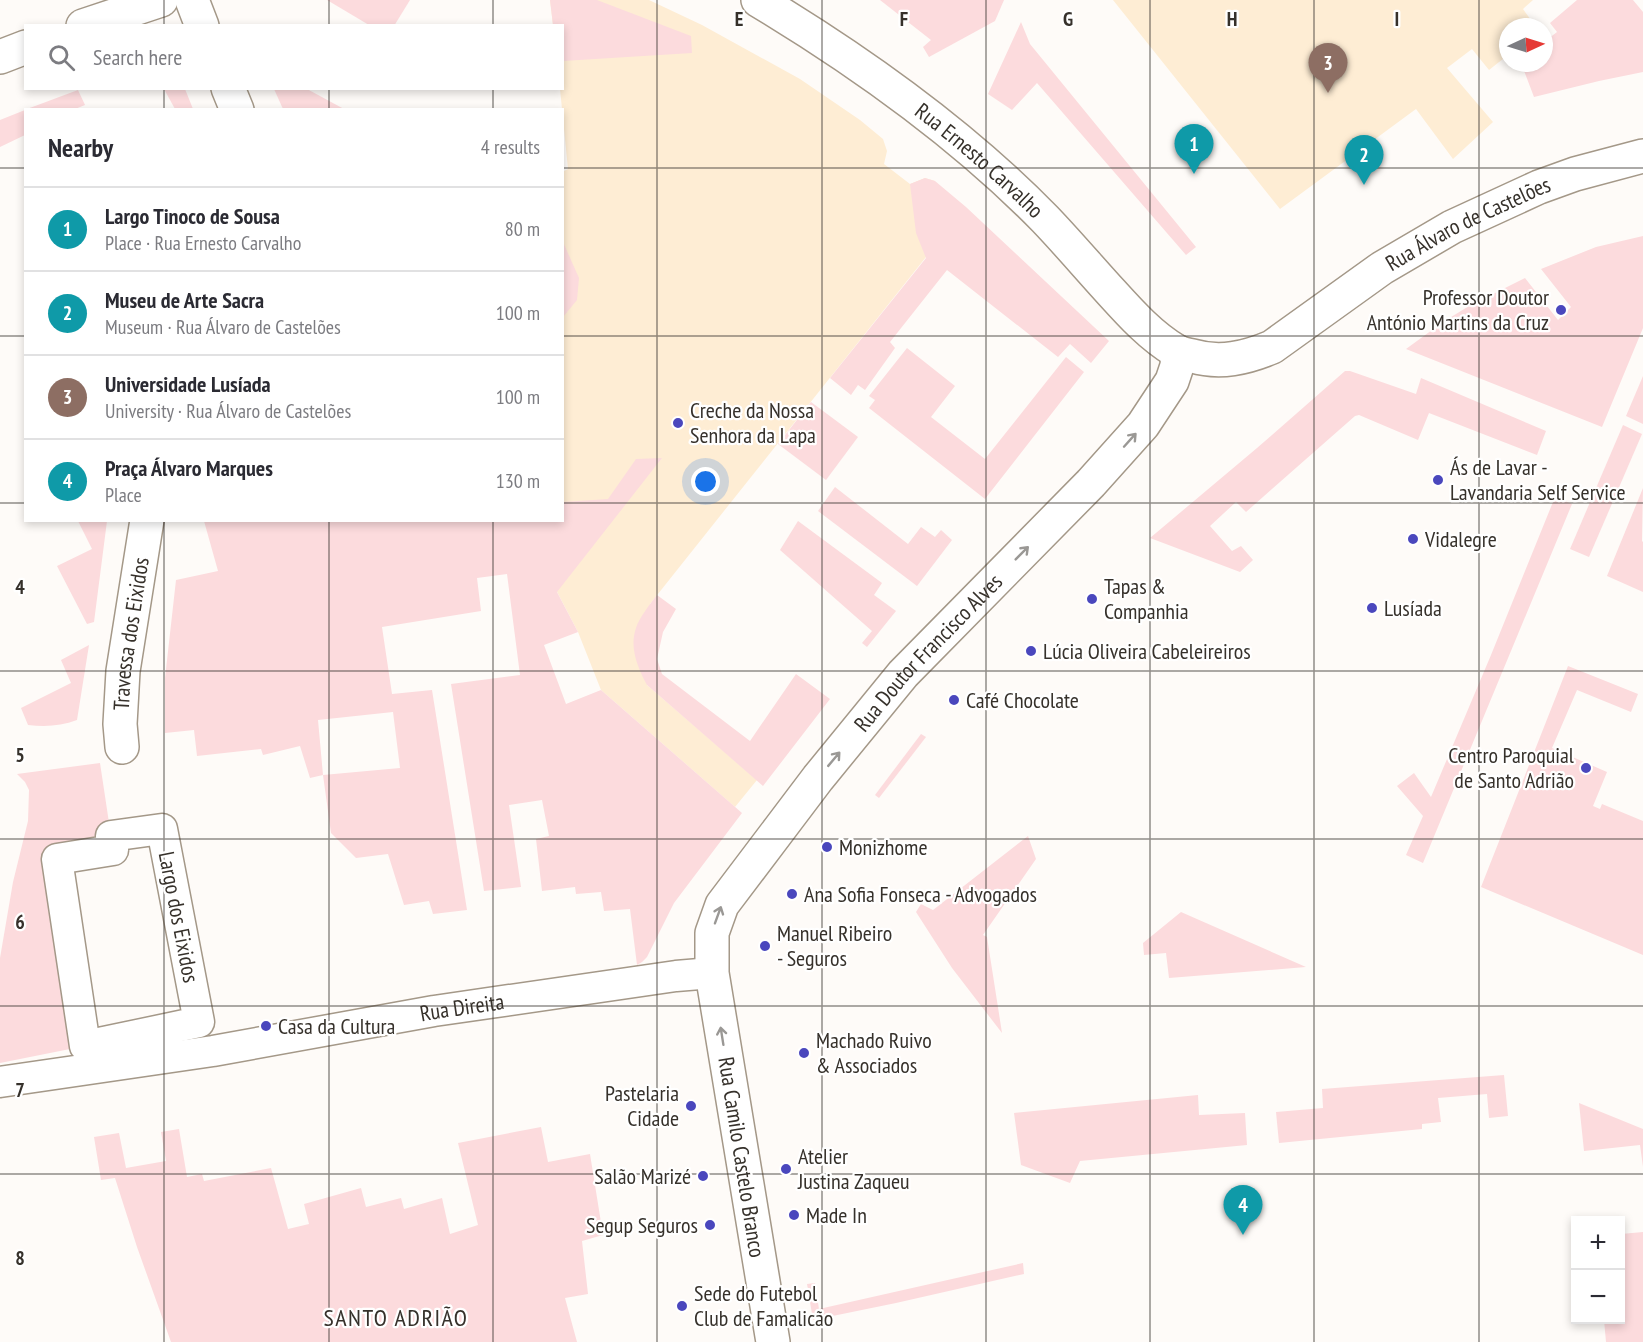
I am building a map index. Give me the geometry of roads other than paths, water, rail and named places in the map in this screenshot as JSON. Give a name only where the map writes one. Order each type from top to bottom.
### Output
[{"type":"street","points":[[89,24],[161,0]]},
{"type":"street","points":[[192,0],[201,24]]},
{"type":"street","name":"Rua Ernesto Carvalho","points":[[758,0],[880,79],[983,160],[1046,219],[1130,313],[1153,335],[1178,352]]},
{"type":"street","points":[[0,57],[24,48]]},
{"type":"street","points":[[229,90],[236,108]]},
{"type":"street","name":"Rua Álvaro de Castelões","points":[[1178,352],[1204,360],[1223,361],[1252,356],[1272,347],[1382,268],[1452,227],[1539,187],[1575,174],[1643,156]]},
{"type":"street","name":"Rua Doutor Francisco Alves","points":[[712,973],[712,933],[722,905],[774,835],[903,674],[1091,483],[1143,425],[1172,381],[1177,366],[1178,352]]},
{"type":"street","name":"Travessa dos Eixidos","points":[[122,747],[120,724],[123,671],[147,522]]},
{"type":"street","name":"Largo dos Eixidos","points":[[162,829],[199,1022],[85,1046],[57,859],[113,850],[111,836],[162,829]]},
{"type":"street","name":"Rua Direita","points":[[0,1082],[205,1052],[434,1011],[676,976],[712,973]]},
{"type":"street","name":"Rua Camilo Castelo Branco","points":[[712,973],[773,1342]]},
{"type":"place","name":"Universidade Lusíada","points":[[1328,93]]},
{"type":"place","name":"Largo Tinoco de Sousa","points":[[1194,174]]},
{"type":"place","name":"Museu de Arte Sacra","points":[[1364,185]]},
{"type":"place","name":"Professor Doutor António Martins da Cruz","points":[[1561,310]]},
{"type":"place","name":"Creche da Nossa Senhora da Lapa","points":[[678,423]]},
{"type":"place","name":"Ás de Lavar - Lavandaria Self Service","points":[[1438,480]]},
{"type":"place","name":"Vidalegre","points":[[1413,539]]},
{"type":"place","name":"Tapas & Companhia","points":[[1092,599]]},
{"type":"place","name":"Lusíada","points":[[1372,608]]},
{"type":"place","name":"Lúcia Oliveira Cabeleireiros","points":[[1031,651]]},
{"type":"place","name":"Café Chocolate","points":[[954,700]]},
{"type":"place","name":"Centro Paroquial de Santo Adrião","points":[[1586,768]]},
{"type":"place","name":"Monizhome","points":[[827,847]]},
{"type":"place","name":"Ana Sofia Fonseca - Advogados","points":[[792,894]]},
{"type":"place","name":"Manuel Ribeiro - Seguros","points":[[765,946]]},
{"type":"place","name":"Casa da Cultura","points":[[266,1026]]},
{"type":"place","name":"Machado Ruivo & Associados","points":[[804,1053]]},
{"type":"place","name":"Pastelaria Cidade","points":[[691,1106]]},
{"type":"place","name":"Atelier Justina Zaqueu","points":[[786,1169]]},
{"type":"place","name":"Salão Marizé","points":[[703,1176]]},
{"type":"place","name":"Made In","points":[[794,1215]]},
{"type":"place","name":"Segup Seguros","points":[[710,1225]]},
{"type":"place","name":"Praça Álvaro Marques","points":[[1243,1235]]},
{"type":"place","name":"Sede do Futebol Club de Famalicão","points":[[682,1306]]},
{"type":"district","name":"SANTO ADRIÃO","points":[[396,1317]]}]
